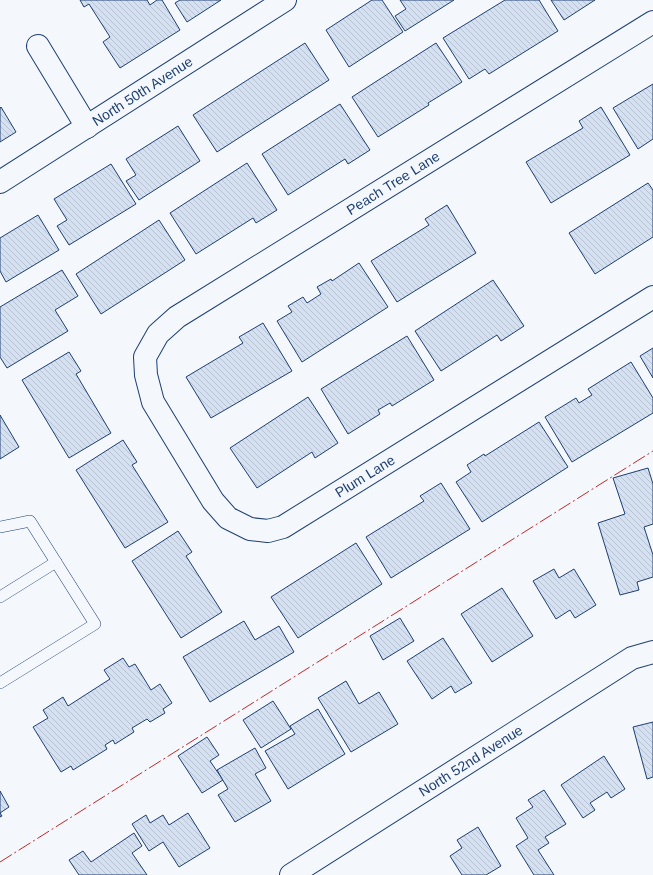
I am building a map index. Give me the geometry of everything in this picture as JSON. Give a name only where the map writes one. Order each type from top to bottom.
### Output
[{"type":"street","name":"North 50th Avenue","points":[[0,182],[285,0]]},
{"type":"street","name":"Peach Tree Lane","points":[[145,357],[158,334],[177,317],[653,22]]},
{"type":"street","points":[[38,46],[87,127]]},
{"type":"street","name":"Plum Lane","points":[[145,357],[146,375],[153,402],[213,501],[228,518],[250,528],[268,531],[284,527],[653,297]]},
{"type":"street","name":"North 52nd Avenue","points":[[291,875],[632,658],[653,652]]},
{"type":"lane","points":[[0,527],[30,521],[94,624],[0,683]]},
{"type":"lane","points":[[0,597],[56,562]]},
{"type":"building","points":[[80,0],[147,0],[150,5],[157,0],[162,0],[180,30],[120,68],[103,42],[110,37],[89,4],[84,7]]},
{"type":"building","points":[[180,0],[221,0],[187,22],[175,3]]},
{"type":"building","points":[[372,0],[382,0],[403,32],[349,67],[326,30]]},
{"type":"building","points":[[400,0],[454,0],[405,31],[395,16],[406,9]]},
{"type":"building","points":[[505,0],[539,0],[558,31],[489,74],[485,69],[469,79],[443,38]]},
{"type":"building","points":[[551,0],[595,0],[564,20]]},
{"type":"building","points":[[305,43],[329,80],[217,152],[193,115]]},
{"type":"building","points":[[436,43],[462,82],[378,137],[352,97]]},
{"type":"building","points":[[653,84],[653,139],[638,149],[613,108]]},
{"type":"building","points":[[340,104],[370,150],[348,164],[345,159],[288,195],[262,154]]},
{"type":"building","points":[[1,107],[16,132],[0,142],[0,108]]},
{"type":"building","points":[[601,107],[630,155],[551,203],[526,162],[583,128],[579,121]]},
{"type":"building","points":[[178,126],[200,161],[139,200],[126,181],[136,175],[126,159]]},
{"type":"building","points":[[247,163],[277,210],[256,223],[253,218],[196,254],[170,213]]},
{"type":"building","points":[[111,164],[136,204],[69,245],[57,226],[67,220],[54,199]]},
{"type":"building","points":[[648,183],[653,190],[653,237],[595,274],[569,233]]},
{"type":"building","points":[[447,205],[476,253],[397,302],[371,261],[429,225],[425,219]]},
{"type":"building","points":[[38,215],[59,250],[6,282],[0,271],[0,238]]},
{"type":"building","points":[[159,220],[185,260],[101,314],[76,274]]},
{"type":"building","points":[[359,263],[388,307],[302,362],[277,321],[292,312],[288,306],[303,297],[307,303],[321,294],[317,287],[331,279],[332,281]]},
{"type":"building","points":[[62,270],[78,296],[55,310],[68,331],[7,368],[0,357],[0,307]]},
{"type":"building","points":[[493,280],[524,326],[501,341],[497,335],[441,371],[415,331]]},
{"type":"building","points":[[263,323],[292,371],[211,418],[186,377],[243,343],[239,337]]},
{"type":"building","points":[[407,336],[434,380],[392,406],[390,403],[378,410],[380,414],[348,434],[321,389]]},
{"type":"building","points":[[653,348],[653,378],[640,356]]},
{"type":"building","points":[[69,352],[81,371],[76,374],[111,433],[69,458],[22,380]]},
{"type":"building","points":[[631,362],[653,398],[653,413],[572,462],[545,417],[576,398],[579,403],[592,395],[588,389]]},
{"type":"building","points":[[308,397],[338,443],[315,458],[312,452],[257,488],[230,448]]},
{"type":"building","points":[[0,415],[19,447],[0,459]]},
{"type":"building","points":[[539,422],[568,467],[482,522],[456,482],[471,472],[467,465],[484,454],[485,456]]},
{"type":"building","points":[[123,440],[137,462],[132,465],[168,522],[125,548],[76,470]]},
{"type":"building","points":[[648,468],[653,484],[653,524],[644,527],[653,555],[653,577],[637,582],[639,590],[620,595],[598,523],[625,514],[613,478]]},
{"type":"building","points":[[441,483],[470,529],[391,578],[366,537],[424,501],[420,496]]},
{"type":"building","points":[[178,531],[192,552],[186,556],[222,612],[181,638],[132,561]]},
{"type":"building","points":[[356,543],[382,584],[298,638],[271,597]]},
{"type":"building","points":[[554,569],[559,578],[574,569],[596,605],[575,618],[570,610],[556,619],[533,581]]},
{"type":"building","points":[[502,588],[533,636],[492,662],[461,614]]},
{"type":"building","points":[[400,618],[414,641],[383,660],[370,636]]},
{"type":"building","points":[[244,621],[255,640],[279,626],[294,652],[210,702],[183,657]]},
{"type":"building","points":[[443,638],[472,683],[455,693],[451,686],[432,699],[407,661]]},
{"type":"building","points":[[123,658],[129,667],[135,664],[151,690],[160,684],[172,703],[163,709],[165,713],[150,722],[147,719],[132,728],[134,732],[115,744],[113,740],[105,745],[107,749],[73,770],[71,766],[61,772],[33,727],[48,718],[43,710],[63,697],[68,706],[110,679],[104,670]]},
{"type":"building","points":[[346,681],[359,704],[379,692],[398,724],[351,752],[318,698]]},
{"type":"building","points":[[273,701],[291,729],[261,748],[243,720]]},
{"type":"building","points":[[318,709],[345,754],[288,789],[265,751],[295,734],[290,726]]},
{"type":"building","points":[[653,722],[653,777],[647,779],[633,727]]},
{"type":"building","points":[[207,737],[219,755],[210,761],[223,780],[202,793],[178,756]]},
{"type":"building","points":[[255,748],[266,768],[255,774],[271,801],[235,822],[218,795],[228,789],[217,770]]},
{"type":"building","points":[[604,756],[625,789],[611,798],[607,792],[590,803],[595,810],[583,818],[561,785]]},
{"type":"building","points":[[544,790],[566,824],[545,837],[549,843],[538,850],[554,875],[534,875],[516,846],[528,838],[516,818],[533,807],[528,800]]},
{"type":"building","points":[[0,791],[9,807],[0,813]]},
{"type":"building","points":[[188,813],[210,848],[179,867],[163,842],[149,851],[132,824],[146,815],[150,823],[163,815],[169,825]]},
{"type":"building","points":[[478,827],[501,866],[486,875],[462,875],[450,856],[462,848],[457,840]]},
{"type":"building","points":[[134,833],[142,846],[132,853],[147,875],[79,875],[69,860],[83,851],[91,862]]},
{"type":"power","points":[[0,862],[653,451]]}]
